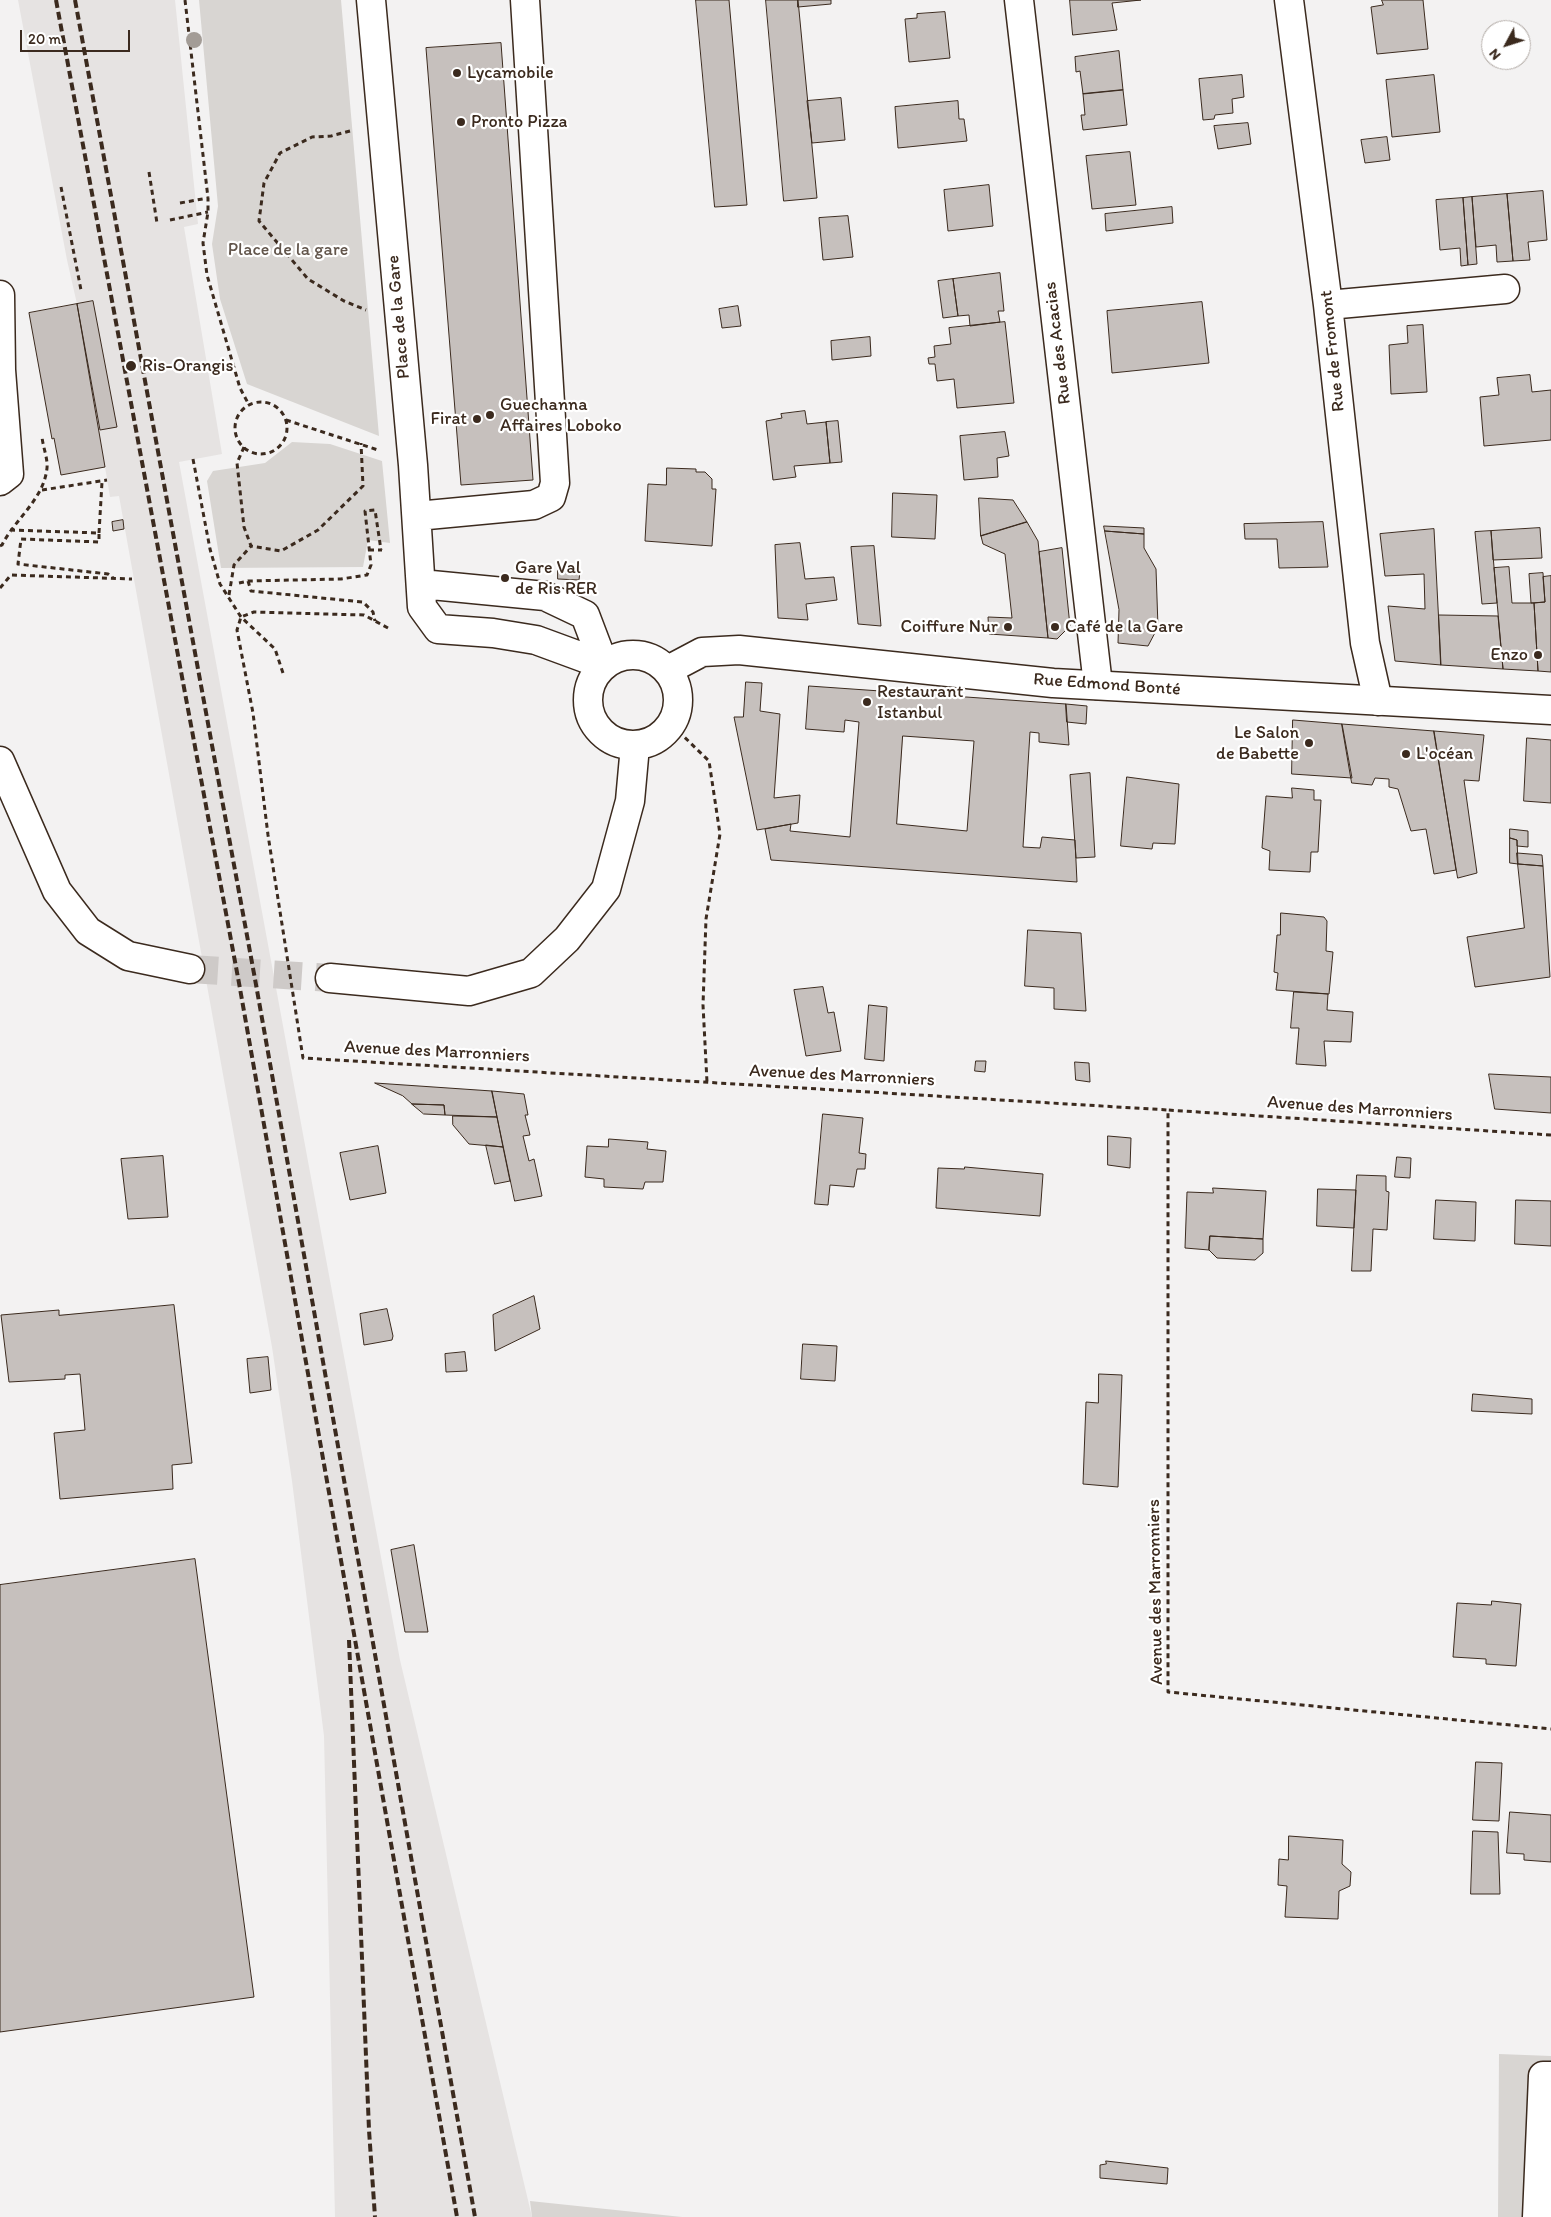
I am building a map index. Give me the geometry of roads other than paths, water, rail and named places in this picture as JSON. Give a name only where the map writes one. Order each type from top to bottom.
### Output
[{"type":"street","name":"Place de la Gare","points":[[371,0],[413,465],[422,607],[438,629],[493,633],[536,640],[604,665]]},
{"type":"street","points":[[417,516],[534,505],[551,497],[555,483],[525,0]]},
{"type":"street","name":"Rue des Acacias","points":[[1019,0],[1098,685]]},
{"type":"street","name":"Rue de Fromont","points":[[1289,0],[1328,305],[1365,643],[1378,701]]},
{"type":"street","points":[[1328,305],[1506,289]]},
{"type":"street","points":[[0,295],[1,370],[9,474],[0,480]]},
{"type":"street","points":[[421,584],[545,596],[585,615],[604,665]]},
{"type":"street","name":"Rue Edmond Bonté","points":[[668,670],[702,652],[739,650],[1054,683],[1551,710]]},
{"type":"street","points":[[630,654],[644,656],[657,661],[668,670],[676,682],[679,697],[678,711],[672,725],[662,736],[650,743],[635,746],[621,744],[608,738],[598,728],[591,717],[588,703],[589,689],[594,676],[604,665],[616,658],[630,654]]},
{"type":"street","points":[[330,978],[469,990],[530,973],[567,939],[606,889],[630,801],[635,746]]},
{"type":"street","points":[[0,761],[57,891],[88,931],[128,956],[190,969]]},
{"type":"street","points":[[1537,2217],[1542,2076],[1551,2076]]},
{"type":"tunnel","points":[[190,969],[330,978]]},
{"type":"railway","points":[[56,0],[239,983],[457,2217]]},
{"type":"railway","points":[[75,0],[255,979],[475,2217]]},
{"type":"railway","points":[[349,1640],[369,2130],[375,2217]]},
{"type":"place","name":"Lycamobile","points":[[457,73]]},
{"type":"place","name":"Pronto Pizza","points":[[461,122]]},
{"type":"place","name":"Ris-Orangis","points":[[131,366]]},
{"type":"place","name":"Guechanna Affaires Loboko","points":[[490,415]]},
{"type":"place","name":"Firat","points":[[477,419]]},
{"type":"place","name":"Gare Val de Ris RER","points":[[505,578]]},
{"type":"place","name":"Coiffure Nur","points":[[1008,627]]},
{"type":"place","name":"Café de la Gare","points":[[1055,627]]},
{"type":"place","name":"Enzo","points":[[1538,655]]},
{"type":"place","name":"Restaurant Istanbul","points":[[867,702]]},
{"type":"place","name":"Le Salon de Babette","points":[[1309,743]]},
{"type":"place","name":"L'océan","points":[[1406,754]]},
{"type":"park label","name":"Place de la gare","points":[[288,250]]}]
